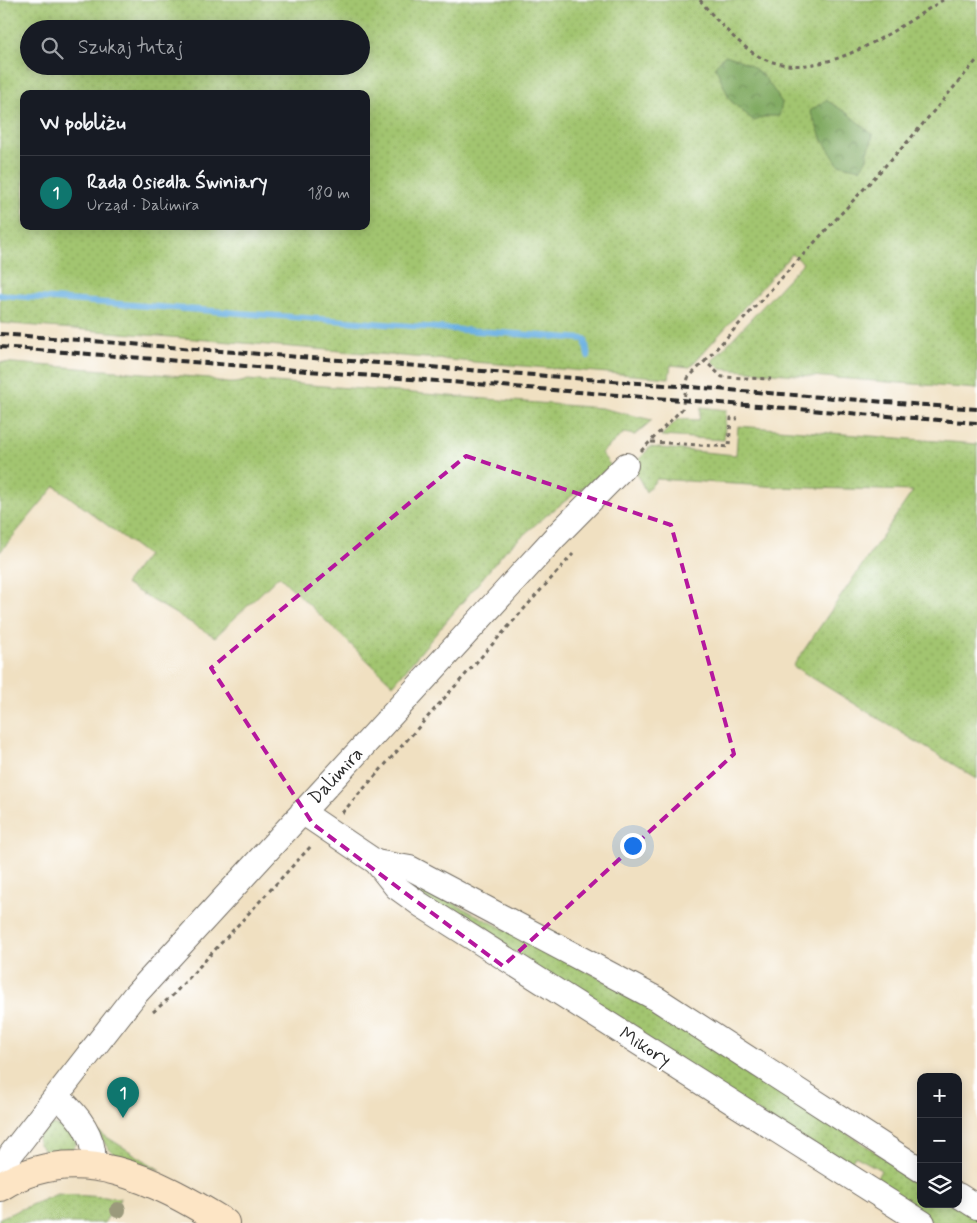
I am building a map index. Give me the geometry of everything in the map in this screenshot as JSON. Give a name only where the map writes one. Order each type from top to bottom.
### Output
[{"type":"main road","points":[[3,1185],[52,1168],[93,1166],[137,1176],[188,1200],[225,1223]]},
{"type":"street","name":"Dalimira","points":[[3,1185],[5,1167],[11,1154],[135,995],[556,536],[626,465]]},
{"type":"street","name":"Mikory","points":[[302,812],[376,862],[396,887],[421,905],[923,1223]]},
{"type":"street","name":"Mikory","points":[[376,862],[410,868],[657,999],[917,1167]]},
{"type":"street","points":[[58,1096],[74,1112],[92,1142],[95,1156],[93,1166]]},
{"type":"street","points":[[962,1198],[977,1207]]},
{"type":"path","points":[[700,0],[747,48],[763,59],[789,66],[813,66],[832,60],[872,42],[943,0]]},
{"type":"path","points":[[626,465],[682,409],[688,378],[910,139],[977,60]]},
{"type":"path","points":[[704,361],[722,377],[771,379]]},
{"type":"path","points":[[650,442],[729,447],[731,418],[738,419]]},
{"type":"path","points":[[149,1015],[173,995],[327,829],[576,550],[556,536]]},
{"type":"highlighted area","points":[[466,456],[671,525],[734,754],[503,966],[313,824],[211,668]]},
{"type":"green space","points":[[0,0],[977,0],[977,389],[721,369],[712,361],[803,263],[792,254],[690,367],[671,365],[669,378],[0,323]]},
{"type":"green space","points":[[725,55],[745,62],[765,78],[782,103],[779,116],[768,116],[754,121],[730,100],[715,66]]},
{"type":"green space","points":[[826,100],[847,113],[873,135],[866,160],[860,169],[838,164],[822,139],[810,111]]},
{"type":"green space","points":[[0,362],[209,378],[228,383],[248,380],[601,408],[652,420],[635,435],[624,433],[601,453],[611,466],[543,518],[506,550],[393,685],[279,576],[215,637],[125,584],[147,555],[55,486],[0,552]]},
{"type":"green space","points":[[701,407],[726,410],[724,440],[661,436],[678,419],[699,420]]},
{"type":"green space","points":[[738,426],[977,444],[977,779],[793,666],[913,491],[780,487],[657,479],[646,492],[633,467],[650,447],[736,455]]},
{"type":"green space","points":[[400,876],[653,1005],[917,1179],[917,1208],[962,1207],[977,1216],[977,1223],[935,1223],[874,1184],[881,1170],[855,1156],[846,1168],[406,887]]},
{"type":"green space","points":[[55,1125],[74,1132],[76,1144],[67,1152],[48,1152],[39,1144],[37,1138],[46,1127]]},
{"type":"green space","points":[[97,1131],[160,1170],[115,1155],[107,1147]]},
{"type":"green space","points":[[57,1194],[121,1198],[104,1223],[0,1223],[0,1218]]},
{"type":"waterway","points":[[0,295],[585,339],[588,356]]},
{"type":"railway","points":[[0,334],[977,409]]},
{"type":"railway","points":[[0,347],[977,423]]},
{"type":"place","name":"Rada Osiedla Świniary","points":[[123,1118]]}]
